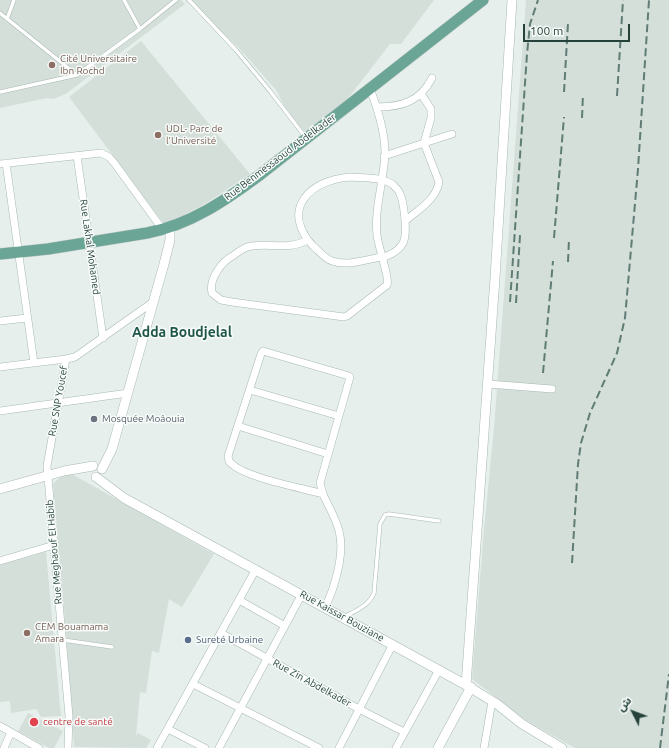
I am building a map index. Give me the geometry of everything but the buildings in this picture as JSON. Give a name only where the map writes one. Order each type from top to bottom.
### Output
[{"type":"main road","name":"Rue Benmessaoud Abdelkader","points":[[0,254],[89,242],[167,229],[194,218],[238,191],[483,0]]},
{"type":"street","points":[[438,748],[469,686],[512,0]]},
{"type":"street","points":[[376,107],[399,105],[411,101],[421,94],[432,78]]},
{"type":"street","points":[[308,240],[286,247],[258,246],[242,250],[225,261],[219,268],[212,282],[212,293],[220,300],[346,316],[386,288],[388,284],[377,234],[377,218],[384,156],[384,138],[370,88]]},
{"type":"street","points":[[405,221],[434,195],[438,189],[439,182],[424,143],[431,118],[431,109],[421,94]]},
{"type":"street","points":[[384,156],[452,134]]},
{"type":"street","points":[[0,489],[72,470],[97,471],[112,449],[169,244],[167,229],[115,164],[101,153],[3,163],[34,363]]},
{"type":"street","name":"Rue Lakhal Mohamed","points":[[77,156],[103,338]]},
{"type":"street","points":[[350,177],[382,180],[391,184],[400,192],[406,235],[400,248],[394,254],[387,256],[346,263],[333,262],[319,252],[303,232],[298,211],[301,203],[313,190],[324,182],[350,177]]},
{"type":"street","name":"Rue SNP Youcef","points":[[48,476],[47,462],[66,359],[75,357],[153,302]]},
{"type":"street","points":[[0,321],[27,318]]},
{"type":"street","points":[[323,494],[257,476],[231,464],[228,460],[261,354],[265,350],[350,377],[320,483],[323,494],[339,529],[342,541],[341,555],[330,598],[325,607]]},
{"type":"street","points":[[0,367],[66,359]]},
{"type":"street","points":[[488,384],[552,390]]},
{"type":"street","points":[[250,390],[339,416]]},
{"type":"street","points":[[0,411],[128,393]]},
{"type":"street","points":[[238,426],[328,454]]},
{"type":"street","name":"Rue Kaissar Bouziane","points":[[97,471],[117,493],[469,686],[492,701],[522,724],[562,748]]},
{"type":"street","name":"Rue Meghaouf El Habib","points":[[48,476],[69,716],[68,748]]},
{"type":"street","points":[[0,561],[54,545]]},
{"type":"street","points":[[157,748],[256,569]]},
{"type":"street","points":[[219,748],[302,594]]},
{"type":"street","points":[[239,600],[285,626]]},
{"type":"street","name":"Rue Zin Abdelkader","points":[[221,633],[404,732]]},
{"type":"street","points":[[339,748],[393,644]]},
{"type":"street","points":[[396,748],[439,670]]},
{"type":"street","points":[[193,684],[319,748]]},
{"type":"street","points":[[484,748],[492,701]]},
{"type":"street","points":[[0,726],[39,748]]},
{"type":"street","points":[[168,729],[205,748]]},
{"type":"street","points":[[4,748],[11,732]]},
{"type":"lane","points":[[7,19],[14,0]]},
{"type":"lane","points":[[124,0],[140,29]]},
{"type":"lane","points":[[0,92],[77,76],[176,0]]},
{"type":"lane","points":[[189,0],[236,50],[306,138]]},
{"type":"lane","points":[[0,13],[77,76]]},
{"type":"lane","points":[[344,617],[366,605],[371,600],[374,593],[380,524],[385,515],[388,514],[439,521]]},
{"type":"lane","points":[[62,640],[112,647]]},
{"type":"shaded area","name":"Cité Universitaire Ibn Rochd","points":[[0,0],[181,0],[185,4],[67,93],[54,99],[47,98],[0,108]]},
{"type":"shaded area","points":[[185,0],[434,0],[401,44],[390,44],[346,101],[305,133],[285,107],[276,90],[239,48]]},
{"type":"shaded area","points":[[526,0],[669,0],[669,748],[575,748],[527,721],[472,679],[494,428]]},
{"type":"shaded area","name":"UDL- Parc de l'Université","points":[[141,41],[250,174],[208,202],[165,225],[69,97]]},
{"type":"shaded area","points":[[70,473],[214,554],[182,607],[169,599],[159,653],[152,651],[146,693],[140,692],[136,736],[138,733],[151,740],[146,748],[74,747],[67,644],[53,484],[63,474]]},
{"type":"shaded area","name":"CEM Bouamama Amara","points":[[46,552],[61,716],[41,717],[36,709],[11,713],[10,701],[0,702],[0,565]]},
{"type":"shaded area","name":"centre de santé","points":[[28,713],[63,731],[54,748],[49,748],[18,731]]},
{"type":"railway","points":[[510,302],[527,54],[530,24],[538,0]]},
{"type":"railway","points":[[617,96],[623,0]]},
{"type":"railway","points":[[572,563],[578,464],[581,443],[590,413],[617,353],[625,318],[638,169],[649,0]]},
{"type":"railway","points":[[564,92],[568,23]]},
{"type":"railway","points":[[582,118],[583,94]]},
{"type":"railway","points":[[554,238],[564,117]]},
{"type":"railway","points":[[516,303],[520,235]]},
{"type":"railway","points":[[568,262],[569,239]]},
{"type":"railway","points":[[543,373],[553,261]]},
{"type":"railway","points":[[660,748],[669,674]]},
{"type":"place","name":"Cité Universitaire Ibn Rochd","points":[[52,65]]},
{"type":"place","name":"UDL- Parc de l'Université","points":[[158,135]]},
{"type":"place","name":"Mosquée Moâouia","points":[[94,419]]},
{"type":"place","name":"CEM Bouamama Amara","points":[[27,633]]},
{"type":"place","name":"Sureté Urbaine","points":[[188,640]]},
{"type":"place","name":"centre de santé","points":[[34,722]]},
{"type":"district","name":"Adda Boudjelal","points":[[182,332]]}]
